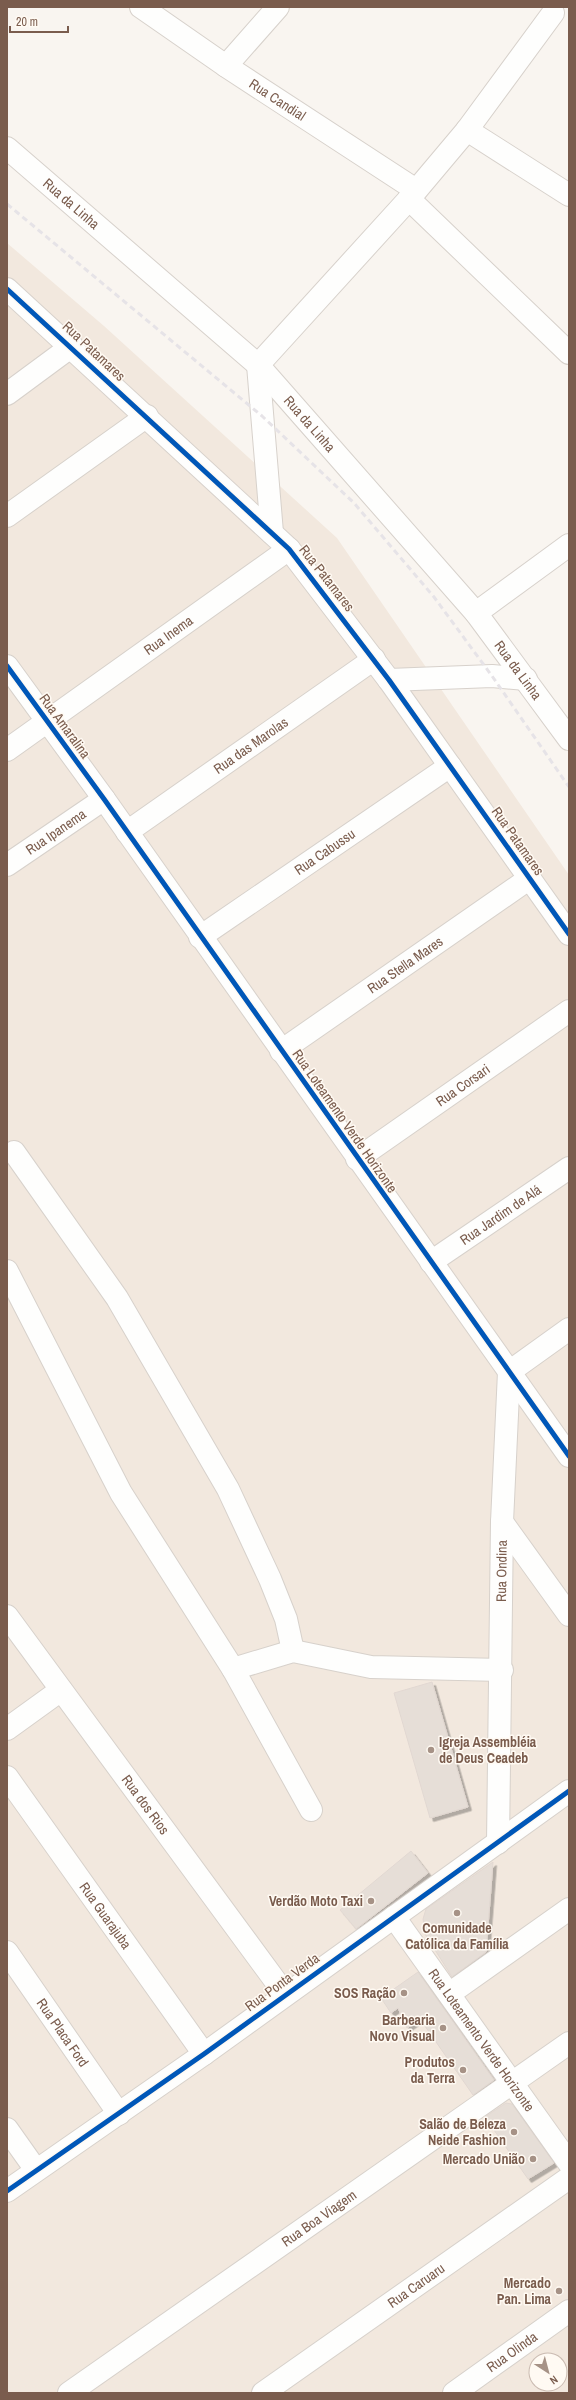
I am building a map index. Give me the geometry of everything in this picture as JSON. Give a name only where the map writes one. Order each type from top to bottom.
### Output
[{"type":"street","name":"Rua Candial","points":[[141,7],[412,195],[569,353]]},
{"type":"street","points":[[226,66],[278,7]]},
{"type":"street","points":[[272,533],[258,365],[412,195],[467,130],[557,12]]},
{"type":"street","points":[[467,130],[569,195]]},
{"type":"street","name":"Rua da Linha","points":[[7,148],[258,365],[476,613],[569,739]]},
{"type":"street","name":"Rua Patamares","points":[[7,288],[72,346],[289,549],[374,659],[569,934]]},
{"type":"street","points":[[7,394],[72,346]]},
{"type":"street","points":[[7,516],[147,416]]},
{"type":"street","points":[[476,613],[569,545]]},
{"type":"street","name":"Rua Inema","points":[[7,750],[48,723],[289,549]]},
{"type":"street","name":"Rua das Marolas","points":[[127,832],[374,659]]},
{"type":"street","name":"Rua Amaralina","points":[[7,666],[104,799]]},
{"type":"street","points":[[389,680],[492,676],[526,679]]},
{"type":"street","name":"Rua Cabussu","points":[[200,937],[450,766]]},
{"type":"street","name":"Rua Loteamento Verde Horizonte","points":[[104,799],[357,1159],[569,1456]]},
{"type":"street","name":"Rua Ipanema","points":[[7,865],[104,799]]},
{"type":"street","name":"Rua Stella Mares","points":[[281,1051],[530,878]]},
{"type":"street","name":"Rua Corsari","points":[[357,1159],[569,1011]]},
{"type":"street","points":[[14,1152],[117,1298],[228,1489],[270,1579],[286,1619],[293,1651]]},
{"type":"street","name":"Rua Jardim de Alá","points":[[431,1262],[569,1168]]},
{"type":"street","points":[[7,1271],[121,1494],[233,1669],[311,1810]]},
{"type":"street","points":[[509,1372],[569,1329]]},
{"type":"street","name":"Rua Ondina","points":[[498,1843],[502,1670],[502,1522],[509,1372]]},
{"type":"street","points":[[502,1522],[569,1615]]},
{"type":"street","name":"Rua dos Rios","points":[[7,1616],[285,1994]]},
{"type":"street","points":[[233,1669],[293,1651],[371,1667],[502,1670]]},
{"type":"street","points":[[7,1729],[61,1690]]},
{"type":"street","name":"Rua Guarajuba","points":[[7,1777],[204,2054]]},
{"type":"street","name":"Rua Ponta Verda","points":[[7,2191],[204,2054],[285,1994],[569,1791]]},
{"type":"street","points":[[449,1994],[569,1909]]},
{"type":"street","name":"Rua Loteamento Verde Horizonte","points":[[394,1916],[569,2163]]},
{"type":"street","name":"Rua Placa Ford","points":[[7,1952],[119,2114]]},
{"type":"street","name":"Rua Boa Viagem","points":[[69,2393],[569,2043]]},
{"type":"street","points":[[7,2129],[36,2170]]},
{"type":"street","name":"Rua Caruaru","points":[[263,2393],[569,2178]]},
{"type":"street","name":"Rua Olinda","points":[[454,2393],[569,2311]]},
{"type":"shaded area","points":[[7,243],[104,326],[337,538],[569,875],[569,2393],[7,2393]]},
{"type":"building","name":"Igreja Assembléia de Deus Ceadeb","points":[[432,1682],[468,1807],[430,1818],[394,1693]]},
{"type":"building","points":[[411,1851],[428,1873],[356,1929],[340,1910]]},
{"type":"building","name":"Comunidade Católica da Família","points":[[493,1862],[486,1952],[452,1977],[425,1934],[423,1919],[426,1909]]},
{"type":"building","points":[[418,1972],[494,2080],[473,2095],[420,2019],[407,2028],[398,2008],[391,2013],[381,1998]]},
{"type":"building","points":[[506,2103],[512,2104],[554,2163],[528,2179],[485,2117]]},
{"type":"railway","points":[[7,204],[262,416],[354,503],[434,597],[492,676],[569,787]]},
{"type":"cycle path","points":[[7,289],[289,549],[389,680],[569,934]]},
{"type":"cycle path","points":[[7,666],[104,799],[569,1456]]},
{"type":"cycle path","points":[[7,2191],[204,2054],[569,1791]]},
{"type":"place","name":"Igreja Assembléia de Deus Ceadeb","points":[[431,1750]]},
{"type":"place","name":"Verdão Moto Taxi","points":[[371,1901]]},
{"type":"place","name":"Comunidade Católica da Família","points":[[457,1913]]},
{"type":"place","name":"SOS Ração","points":[[404,1993]]},
{"type":"place","name":"Barbearia Novo Visual","points":[[443,2028]]},
{"type":"place","name":"Produtos da Terra","points":[[463,2070]]},
{"type":"place","name":"Salão de Beleza Neide Fashion","points":[[514,2132]]},
{"type":"place","name":"Mercado União","points":[[533,2159]]},
{"type":"place","name":"Mercado Pan. Lima","points":[[559,2291]]}]
